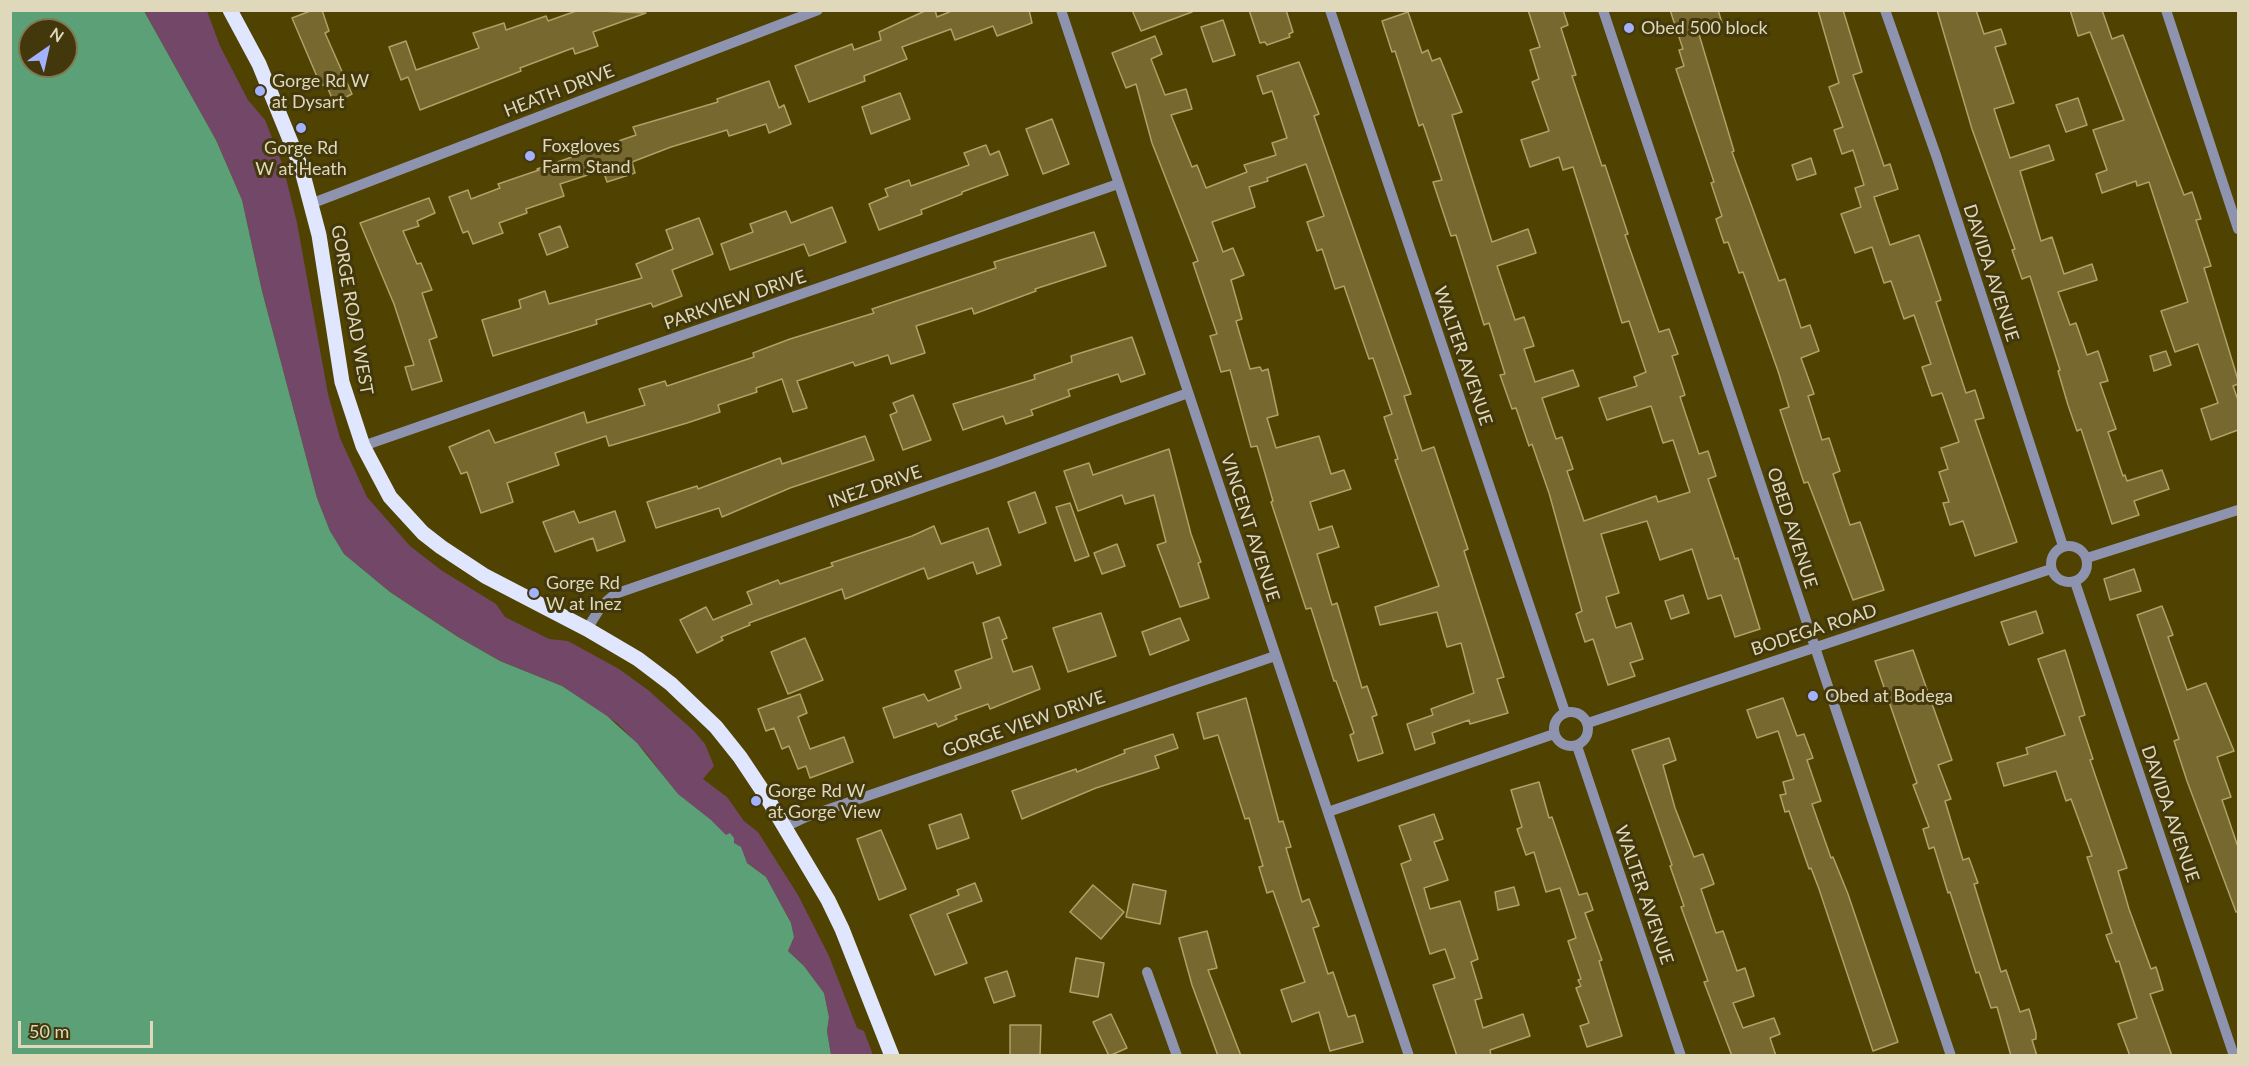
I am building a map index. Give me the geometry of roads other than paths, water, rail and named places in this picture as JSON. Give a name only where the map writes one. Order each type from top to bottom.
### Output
[{"type":"main road","name":"GORGE ROAD WEST","points":[[230,10],[272,92],[313,203],[342,382],[363,446],[390,497],[423,532],[485,576],[587,629],[657,673],[710,720],[740,757],[785,826],[842,929],[892,1056]]},
{"type":"street","name":"HEATH DRIVE","points":[[313,203],[818,10]]},
{"type":"street","name":"VINCENT AVENUE","points":[[1061,10],[1409,1056]]},
{"type":"street","name":"WALTER AVENUE","points":[[1330,10],[1565,712]]},
{"type":"street","name":"OBED AVENUE","points":[[1603,10],[1951,1056]]},
{"type":"street","name":"DAVIDA AVENUE","points":[[1885,10],[1937,158],[2063,546]]},
{"type":"street","points":[[2166,10],[2238,228]]},
{"type":"street","name":"PARKVIEW DRIVE","points":[[363,446],[1118,184]]},
{"type":"street","name":"INEZ DRIVE","points":[[587,629],[602,605],[615,594],[995,463],[1188,393]]},
{"type":"street","points":[[2087,558],[2238,510]]},
{"type":"street","points":[[2063,546],[2078,547],[2087,558],[2086,572],[2075,582],[2060,581],[2051,569],[2052,555],[2063,546]]},
{"type":"street","name":"BODEGA ROAD","points":[[1588,723],[2051,569]]},
{"type":"street","name":"DAVIDA AVENUE","points":[[2075,582],[2234,1056]]},
{"type":"street","name":"GORGE VIEW DRIVE","points":[[785,826],[1275,656]]},
{"type":"street","points":[[1565,712],[1579,712],[1588,723],[1587,736],[1577,746],[1563,745],[1554,734],[1555,720],[1565,712]]},
{"type":"street","points":[[1328,812],[1554,734]]},
{"type":"street","name":"WALTER AVENUE","points":[[1577,746],[1681,1056]]},
{"type":"street","points":[[1147,972],[1177,1056]]},
{"type":"place","name":"Obed 500 block","points":[[1629,28]]},
{"type":"place","name":"Gorge Rd W at Dysart","points":[[260,91]]},
{"type":"place","name":"Gorge Rd W at Heath","points":[[301,128]]},
{"type":"place","name":"Foxgloves Farm Stand","points":[[530,156]]},
{"type":"place","name":"Gorge Rd W at Inez","points":[[534,593]]},
{"type":"place","name":"Obed at Bodega","points":[[1813,696]]},
{"type":"place","name":"Gorge Rd W at Gorge View","points":[[756,801]]}]
